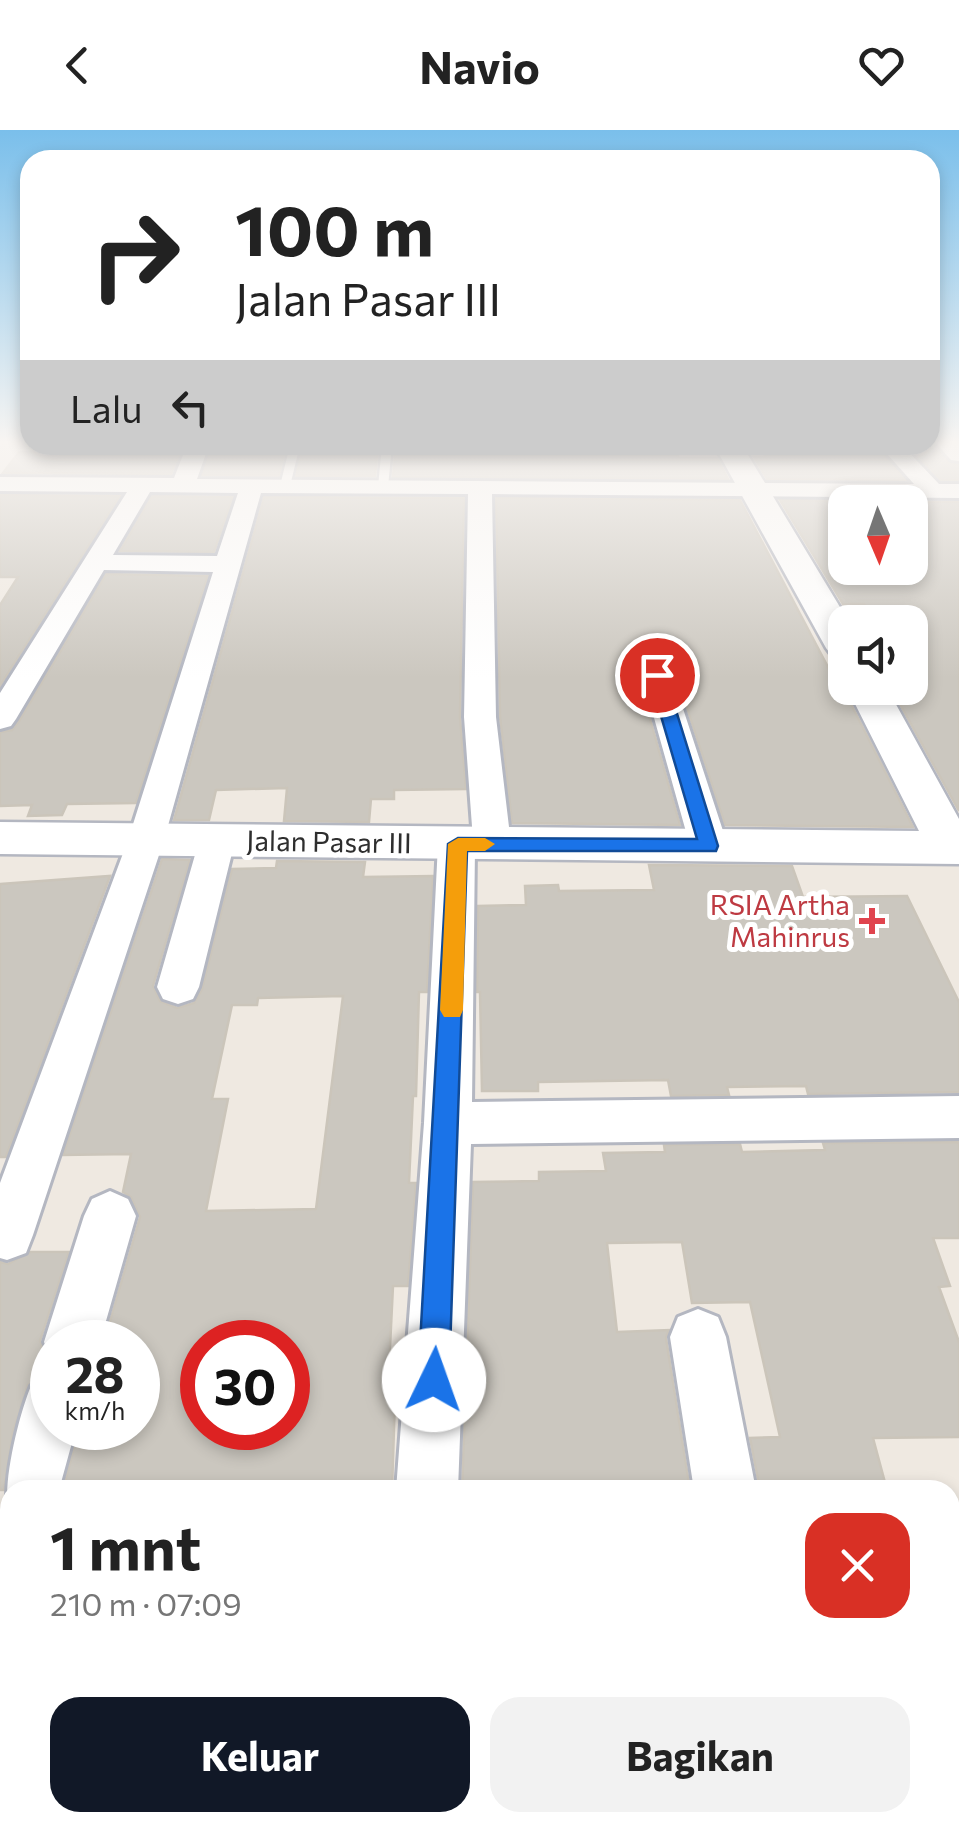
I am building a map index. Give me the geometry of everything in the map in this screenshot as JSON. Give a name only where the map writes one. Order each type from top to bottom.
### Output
[{"type":"street","points":[[0,719],[122,519]]},
{"type":"street","points":[[7,1234],[146,840],[241,519]]},
{"type":"street","points":[[429,1480],[448,1122],[475,844],[480,718],[480,519]]},
{"type":"street","points":[[773,519],[828,618]]},
{"type":"street","points":[[96,562],[228,564]]},
{"type":"street","points":[[657,675],[708,846]]},
{"type":"street","points":[[876,705],[956,853]]},
{"type":"street","name":"Jalan Pasar III","points":[[3,845],[146,840],[708,846],[956,853]]},
{"type":"street","points":[[178,987],[218,841]]},
{"type":"street","points":[[448,1122],[959,1117]]},
{"type":"street","points":[[79,1320],[110,1216]]},
{"type":"street","points":[[698,1337],[723,1480]]},
{"type":"street","points":[[31,1480],[40,1450]]},
{"type":"building","points":[[0,519],[105,519],[0,686],[0,605],[18,577],[0,577]]},
{"type":"building","points":[[138,519],[225,519],[214,552],[120,551]]},
{"type":"building","points":[[258,519],[464,519],[460,717],[466,789],[394,790],[394,799],[371,799],[369,822],[284,821],[287,788],[216,790],[209,820],[174,820]]},
{"type":"building","points":[[496,519],[750,519],[828,667],[828,705],[852,705],[913,827],[725,825],[676,674],[669,665],[658,662],[645,665],[638,676],[680,825],[512,823],[500,717]]},
{"type":"building","points":[[792,519],[828,519],[828,579]]},
{"type":"building","points":[[928,519],[959,519],[959,811],[900,705],[928,705],[928,605],[843,604],[831,585],[928,585]]},
{"type":"building","points":[[106,574],[208,576],[136,803],[67,804],[62,815],[28,816],[32,805],[0,806],[0,732],[12,730],[19,721]]},
{"type":"building","points":[[162,859],[190,860],[153,986],[160,1001],[177,1008],[194,1003],[202,989],[232,869],[276,868],[277,861],[365,862],[363,877],[433,876],[427,992],[419,992],[409,1183],[416,1183],[408,1286],[393,1286],[389,1368],[396,1368],[392,1480],[66,1480],[73,1450],[160,1450],[160,1320],[110,1320],[140,1217],[131,1197],[123,1192],[131,1154],[63,1155]],"holes":[[[343,996],[316,1209],[206,1211],[228,1099],[212,1099],[232,1005],[257,1005],[258,998]]]},
{"type":"building","points":[[649,865],[792,866],[803,897],[907,896],[959,1002],[959,1092],[808,1094],[806,1086],[727,1087],[729,1095],[671,1096],[668,1080],[538,1082],[538,1091],[482,1091],[478,906],[526,905],[525,886],[558,885],[559,891],[654,890]]},
{"type":"building","points":[[110,876],[6,1157],[0,1157],[0,884]]},
{"type":"building","points":[[959,1142],[959,1238],[933,1238],[950,1286],[939,1287],[959,1342],[959,1437],[873,1438],[884,1480],[758,1480],[750,1438],[780,1437],[750,1302],[692,1303],[682,1242],[607,1243],[617,1332],[669,1330],[666,1338],[688,1480],[462,1480],[473,1182],[539,1181],[539,1172],[606,1171],[603,1153],[665,1152],[664,1145],[740,1144],[742,1152],[825,1150],[823,1143]]},
{"type":"building","points":[[30,1252],[69,1252],[47,1320],[30,1320],[30,1384],[13,1432],[6,1480],[0,1480],[0,1262],[8,1264]]},
{"type":"slow traffic","points":[[452,1010],[458,844],[485,844]]},
{"type":"place","name":"RSIA Artha Mahinrus","points":[[872,921]]},
{"type":"route","points":[[434,1380],[458,844],[708,846],[657,675]]}]
